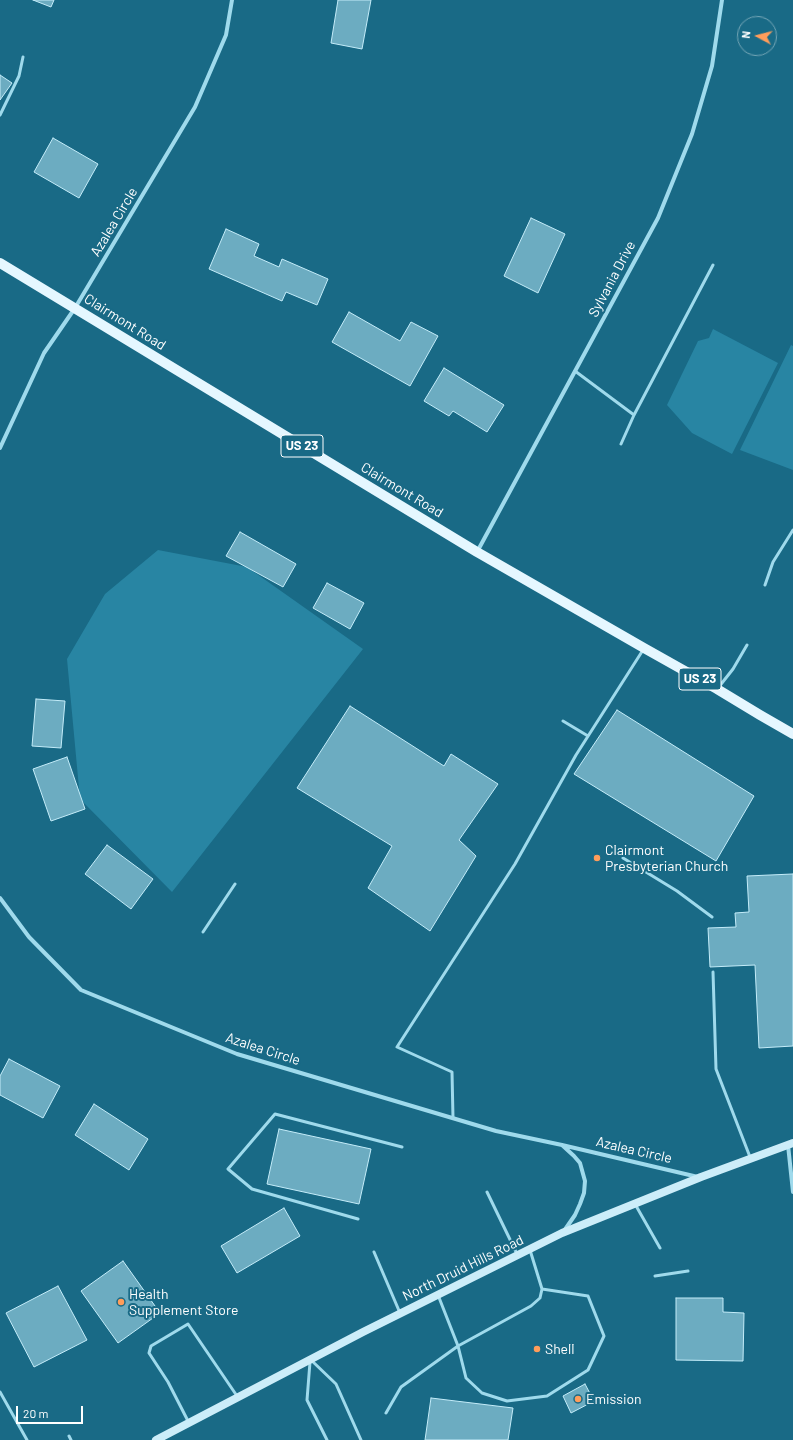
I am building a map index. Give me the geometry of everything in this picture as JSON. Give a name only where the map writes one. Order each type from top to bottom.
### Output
[{"type":"main road","name":"Clairmont Road","points":[[0,263],[477,552],[793,734]]},
{"type":"main road","name":"North Druid Hills Road","points":[[156,1440],[400,1313],[562,1233],[701,1177],[790,1144]]},
{"type":"street","name":"Azalea Circle","points":[[0,448],[44,353],[75,308],[195,107],[226,35],[232,0]]},
{"type":"street","name":"Sylvania Drive","points":[[477,552],[658,218],[692,134],[712,66],[722,0]]},
{"type":"street","name":"Azalea Circle","points":[[0,898],[29,937],[81,990],[237,1054],[496,1131],[701,1177]]},
{"type":"street","points":[[790,1144],[793,1192]]},
{"type":"street","name":"Azalea Circle","points":[[562,1145],[580,1163],[585,1181],[584,1193],[575,1215],[562,1233]]},
{"type":"lane","points":[[0,115],[19,76],[23,57]]},
{"type":"lane","points":[[621,444],[634,415],[713,265]]},
{"type":"lane","points":[[575,371],[634,415]]},
{"type":"lane","points":[[765,585],[773,562],[793,530]]},
{"type":"lane","points":[[717,689],[733,669],[747,645]]},
{"type":"lane","points":[[453,1118],[452,1072],[397,1047],[515,864],[576,755],[644,648]]},
{"type":"lane","points":[[563,721],[588,736]]},
{"type":"lane","points":[[623,858],[677,890],[712,918]]},
{"type":"lane","points":[[203,932],[235,884]]},
{"type":"lane","points":[[713,972],[716,1069],[751,1159]]},
{"type":"lane","points":[[358,1218],[252,1189],[228,1169],[275,1114],[402,1148]]},
{"type":"lane","points":[[487,1192],[518,1255]]},
{"type":"lane","points":[[634,1204],[660,1248]]},
{"type":"lane","points":[[386,1413],[401,1387],[458,1346],[531,1306],[540,1298],[542,1289],[530,1249]]},
{"type":"lane","points":[[374,1252],[400,1313]]},
{"type":"lane","points":[[655,1276],[688,1271]]},
{"type":"lane","points":[[438,1295],[458,1346],[466,1378],[482,1393],[507,1401],[547,1396],[588,1370],[604,1336],[588,1296],[542,1289]]},
{"type":"lane","points":[[189,1423],[168,1382],[149,1353],[151,1346],[188,1324],[238,1397]]},
{"type":"lane","points":[[311,1360],[307,1400],[327,1440]]},
{"type":"lane","points":[[311,1360],[336,1384],[361,1440]]},
{"type":"lane","points":[[0,1392],[27,1440]]},
{"type":"lane","points":[[69,1436],[71,1440]]},
{"type":"shaded area","points":[[713,329],[778,363],[732,454],[692,433],[667,405],[698,341],[709,338]]},
{"type":"shaded area","points":[[791,345],[793,346],[793,470],[740,450]]},
{"type":"shaded area","points":[[158,550],[247,567],[363,649],[172,892],[80,799],[67,659],[105,594]]},
{"type":"building","points":[[33,0],[54,0],[51,7]]},
{"type":"building","points":[[338,0],[371,0],[362,49],[331,43]]},
{"type":"building","points":[[0,75],[12,83],[0,100]]},
{"type":"building","points":[[53,138],[98,164],[79,198],[34,172]]},
{"type":"building","points":[[531,218],[565,234],[538,293],[504,276]]},
{"type":"building","points":[[226,229],[259,244],[254,256],[279,267],[282,259],[328,279],[317,305],[286,292],[282,301],[209,269]]},
{"type":"building","points":[[349,312],[400,341],[411,322],[438,336],[410,386],[332,342]]},
{"type":"building","points":[[444,368],[504,405],[487,432],[453,411],[449,416],[424,401]]},
{"type":"building","points":[[240,532],[296,564],[283,587],[226,556]]},
{"type":"building","points":[[327,583],[364,603],[350,629],[313,608]]},
{"type":"building","points":[[36,699],[65,701],[61,748],[32,746]]},
{"type":"building","points":[[350,706],[444,766],[451,754],[498,784],[459,840],[476,856],[430,931],[368,888],[392,846],[297,788]]},
{"type":"building","points":[[617,710],[754,796],[716,861],[574,774]]},
{"type":"building","points":[[67,757],[85,809],[51,821],[33,769]]},
{"type":"building","points":[[107,845],[153,879],[131,909],[85,874]]},
{"type":"building","points":[[793,874],[793,1046],[759,1048],[755,965],[710,967],[708,928],[736,927],[735,913],[749,912],[747,876]]},
{"type":"building","points":[[9,1059],[60,1086],[43,1118],[0,1095],[0,1076]]},
{"type":"building","points":[[94,1104],[148,1139],[129,1170],[75,1135]]},
{"type":"building","points":[[279,1129],[371,1149],[359,1204],[267,1184]]},
{"type":"building","points":[[284,1208],[300,1236],[237,1273],[221,1246]]},
{"type":"building","name":"Health Supplement Store","points":[[123,1261],[160,1313],[118,1343],[81,1291]]},
{"type":"building","points":[[58,1286],[87,1340],[34,1367],[6,1313]]},
{"type":"building","points":[[676,1298],[723,1298],[723,1312],[744,1313],[743,1361],[676,1360]]},
{"type":"building","name":"Emission","points":[[585,1384],[594,1401],[571,1413],[563,1396]]},
{"type":"building","points":[[431,1398],[513,1408],[508,1440],[425,1440]]},
{"type":"place","name":"Clairmont Presbyterian Church","points":[[597,858]]},
{"type":"place","name":"Health Supplement Store","points":[[121,1302]]},
{"type":"place","name":"Shell","points":[[537,1349]]},
{"type":"place","name":"Emission","points":[[578,1399]]}]
